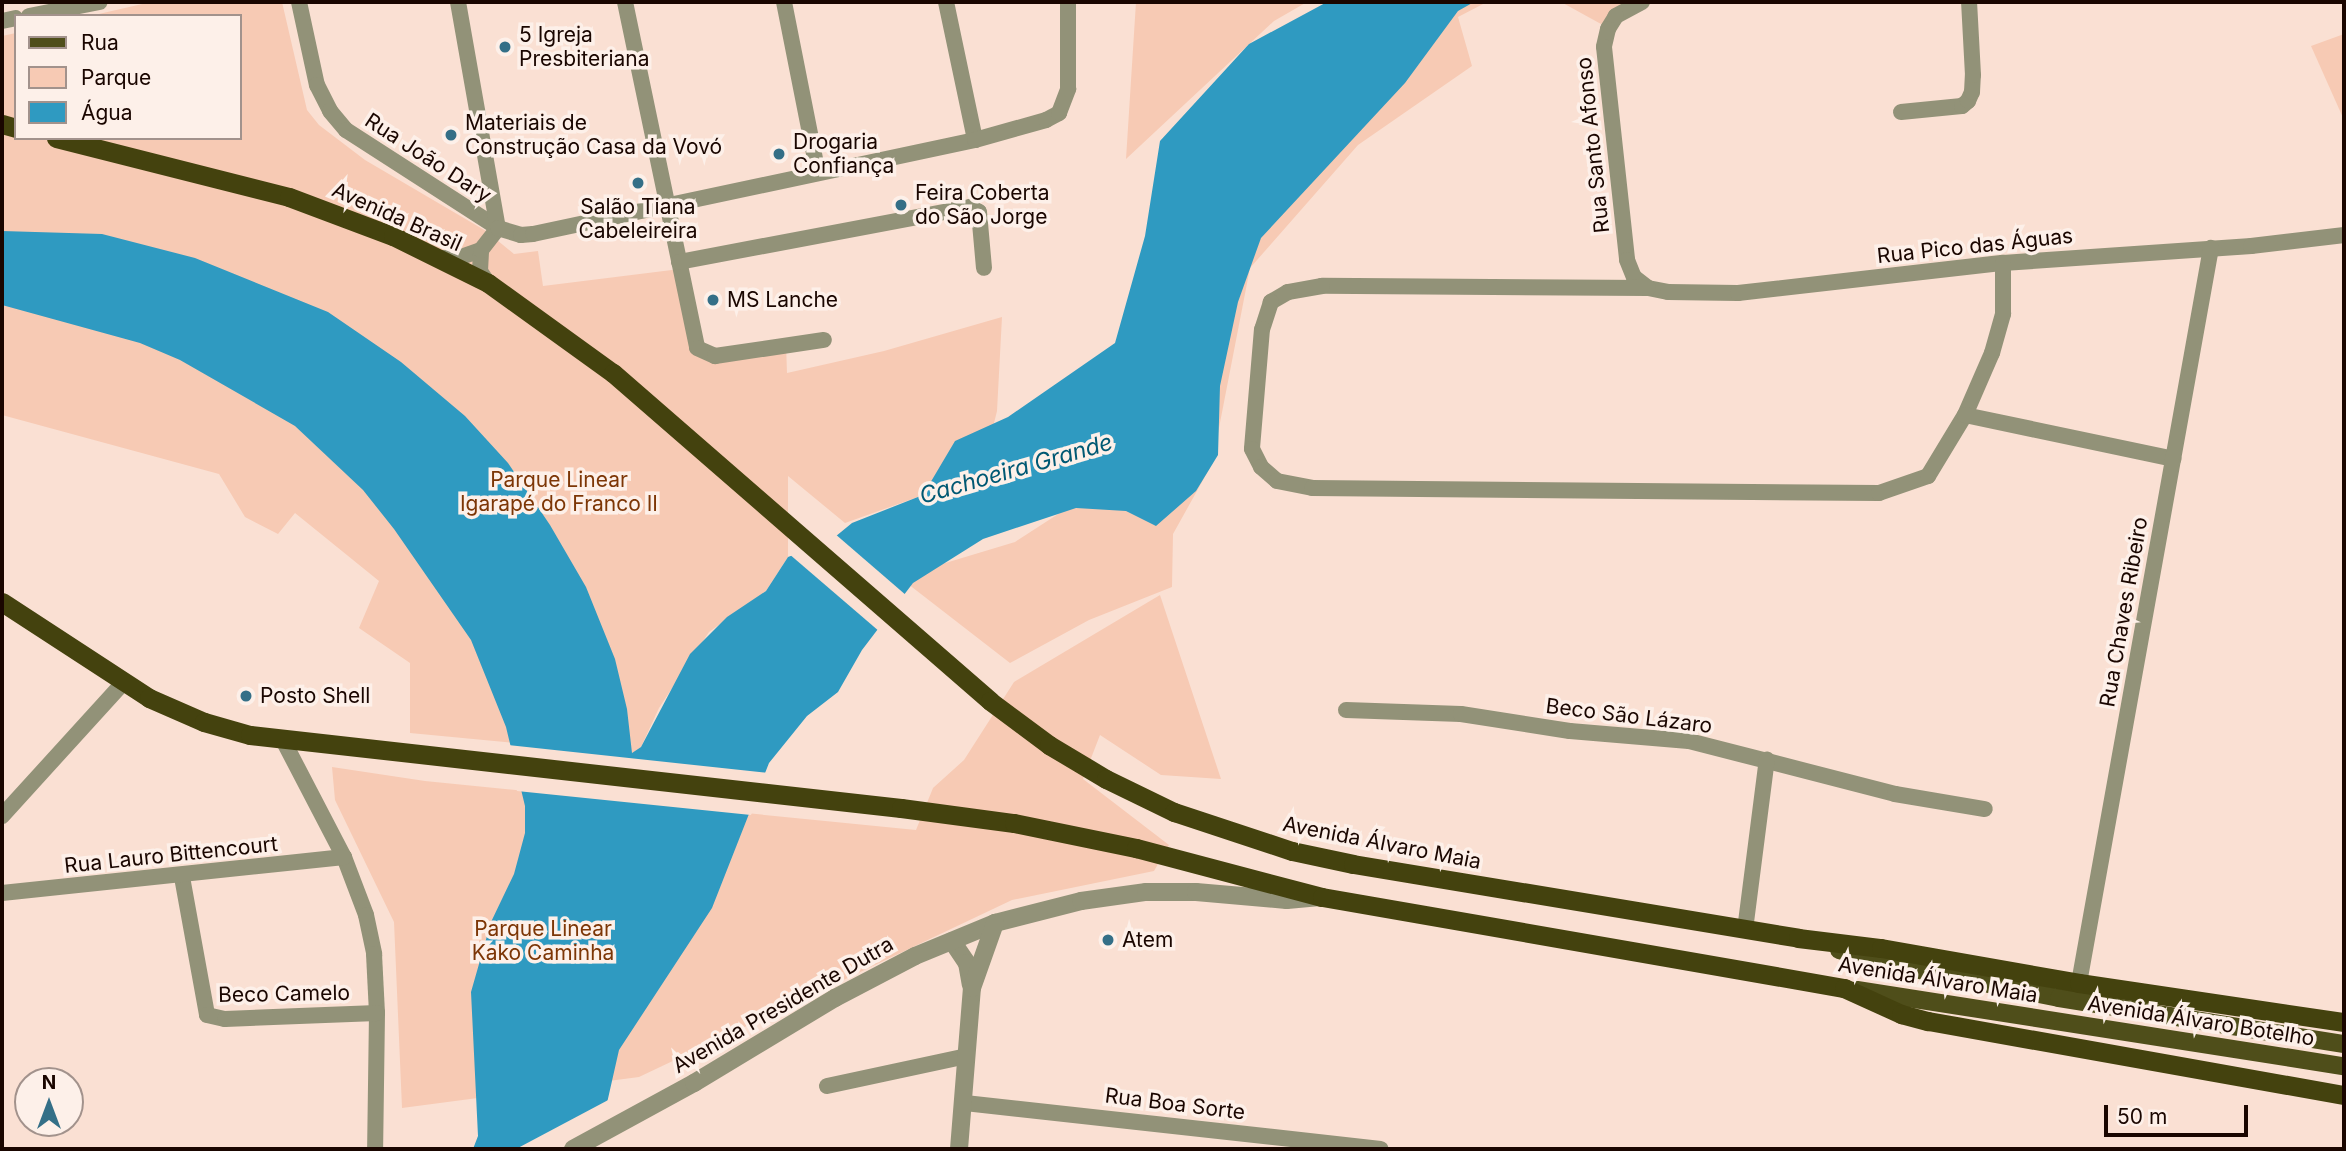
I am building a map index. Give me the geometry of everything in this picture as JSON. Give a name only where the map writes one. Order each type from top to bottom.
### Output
[{"type":"highway","name":"Avenida Brasil","points":[[64,140],[289,197],[393,236],[488,283],[613,373],[676,428]]},
{"type":"highway","name":"Avenida Álvaro Maia","points":[[676,428],[990,701],[1049,745],[1107,779],[1174,812],[1247,837],[1353,864],[1798,939],[1881,948],[2079,983],[2344,1023]]},
{"type":"highway","points":[[2,601],[149,698],[204,722],[250,735],[283,740]]},
{"type":"highway","name":"Avenida Álvaro Maia","points":[[283,740],[901,808],[1073,834],[1322,897],[1844,988]]},
{"type":"highway","points":[[1844,988],[1889,1010],[1928,1021],[2344,1095]]},
{"type":"main road","name":"Avenida Álvaro Maia","points":[[1798,939],[1904,967],[2059,998],[2344,1044]]},
{"type":"main road","name":"Avenida Álvaro Maia","points":[[1844,988],[2051,1021]]},
{"type":"main road","name":"Avenida Álvaro Botelho","points":[[2051,1021],[2344,1066]]},
{"type":"street","points":[[39,14],[100,2]]},
{"type":"street","name":"Rua João Dary","points":[[299,2],[317,85],[330,111],[346,130],[498,228]]},
{"type":"street","points":[[458,2],[498,228],[481,250],[480,271],[488,283]]},
{"type":"street","points":[[625,2],[668,205],[692,336],[697,348],[715,356],[824,340]]},
{"type":"street","points":[[784,2],[818,173]]},
{"type":"street","points":[[946,2],[975,140]]},
{"type":"street","points":[[498,228],[521,235],[533,234],[975,140],[1059,113],[1069,89],[1068,2]]},
{"type":"street","name":"Rua Santo Afonso","points":[[1642,2],[1616,16],[1608,29],[1604,47],[1626,260],[1634,277],[1648,288]]},
{"type":"street","points":[[1900,112],[1962,106],[1968,101],[1973,75],[1969,2]]},
{"type":"street","points":[[679,262],[970,207],[979,212],[984,268]]},
{"type":"street","name":"Rua Pico das Águas","points":[[2003,263],[2003,314],[1992,352],[1965,415],[1943,455],[1928,475],[1879,493],[1312,488],[1277,481],[1261,467],[1252,449],[1262,329],[1271,302],[1288,292],[1322,286],[1648,288],[1668,292],[1738,293],[2003,263],[2344,235]]},
{"type":"street","name":"Rua Chaves Ribeiro","points":[[2079,983],[2211,248]]},
{"type":"street","points":[[433,255],[444,259],[481,250]]},
{"type":"street","points":[[1965,415],[2173,459]]},
{"type":"street","points":[[2,816],[124,682]]},
{"type":"street","name":"Beco São Lázaro","points":[[1346,710],[1461,714],[1570,731],[1689,741],[1895,794],[1985,808]]},
{"type":"street","points":[[283,740],[344,857],[366,915],[374,954],[377,1013],[375,1149]]},
{"type":"street","points":[[1745,930],[1767,759]]},
{"type":"street","name":"Rua Lauro Bittencourt","points":[[2,893],[182,877],[344,857]]},
{"type":"street","name":"Beco Camelo","points":[[182,877],[207,1015],[225,1018],[377,1013]]},
{"type":"street","name":"Avenida Álvaro Maia","points":[[1146,892],[1196,892],[1287,900],[1322,897]]},
{"type":"street","name":"Avenida Presidente Dutra","points":[[573,1149],[694,1083],[835,998],[952,941],[995,923],[1081,901],[1146,892]]},
{"type":"street","points":[[959,1149],[965,1103],[972,988],[995,923]]},
{"type":"street","points":[[952,941],[967,963],[972,988]]},
{"type":"street","points":[[827,1086],[967,1056]]},
{"type":"street","name":"Rua Boa Sorte","points":[[965,1103],[1171,1124],[1319,1146],[1380,1149]]},
{"type":"green space","name":"Parque Linear Igarapé do Franco II","points":[[151,2],[282,2],[307,110],[319,125],[365,160],[486,231],[514,254],[538,251],[543,286],[688,268],[706,355],[786,344],[787,373],[884,351],[1002,317],[997,411],[983,467],[946,487],[845,523],[788,476],[788,557],[766,591],[709,632],[659,708],[641,747],[632,754],[410,733],[410,663],[359,628],[379,581],[295,513],[278,534],[245,517],[219,474],[2,415],[2,36],[14,33],[14,140],[242,140],[242,14],[99,14]]},
{"type":"green space","points":[[1136,2],[1307,2],[1274,21],[1126,159]]},
{"type":"green space","points":[[1431,2],[1487,2],[1458,17],[1472,66],[1358,145],[1250,268],[1212,464],[1173,534],[1172,587],[1089,620],[1010,663],[899,577],[1015,542],[1140,461],[1175,353]]},
{"type":"green space","points":[[1561,2],[1642,2],[1601,24]]},
{"type":"green space","points":[[2344,34],[2344,120],[2311,46]]},
{"type":"green space","name":"Parque Linear Kako Caminha","points":[[1160,595],[1221,779],[1161,775],[1100,735],[1083,779],[1169,845],[1154,871],[1012,900],[639,1077],[402,1108],[394,922],[335,800],[332,767],[425,781],[916,830],[933,788],[964,760],[1014,682]]},
{"type":"water","name":"Cachoeira Grande","points":[[1327,2],[1474,2],[1458,11],[1405,83],[1261,238],[1238,302],[1220,386],[1218,455],[1196,491],[1156,526],[1126,511],[1076,508],[983,539],[913,583],[862,650],[838,692],[807,716],[769,763],[712,908],[619,1050],[600,1134],[607,1149],[473,1149],[478,1136],[471,992],[491,922],[514,874],[525,833],[525,806],[506,727],[471,640],[394,529],[363,490],[295,426],[180,360],[140,343],[2,305],[2,231],[102,234],[195,258],[328,312],[401,362],[465,416],[508,463],[550,525],[586,587],[615,659],[627,709],[632,753],[641,747],[690,654],[727,617],[766,591],[788,557],[830,541],[852,523],[923,495],[955,441],[1008,417],[1115,343],[1145,236],[1160,141],[1249,44]]},
{"type":"pier","points":[[834,533],[907,596],[880,632],[788,553]]},
{"type":"pier","points":[[507,745],[769,773],[751,815],[517,791]]},
{"type":"pier","points":[[612,1098],[604,1134],[610,1149],[516,1149]]},
{"type":"place","name":"5 Igreja Presbiteriana","points":[[505,47]]},
{"type":"place","name":"Materiais de Construção Casa da Vovó","points":[[451,135]]},
{"type":"place","name":"Drogaria Confiança","points":[[779,154]]},
{"type":"place","name":"Salão Tiana Cabeleireira","points":[[638,183]]},
{"type":"place","name":"Feira Coberta do São Jorge","points":[[901,205]]},
{"type":"place","name":"MS Lanche","points":[[713,300]]},
{"type":"place","name":"Posto Shell","points":[[246,696]]},
{"type":"place","name":"Atem","points":[[1108,940]]}]
